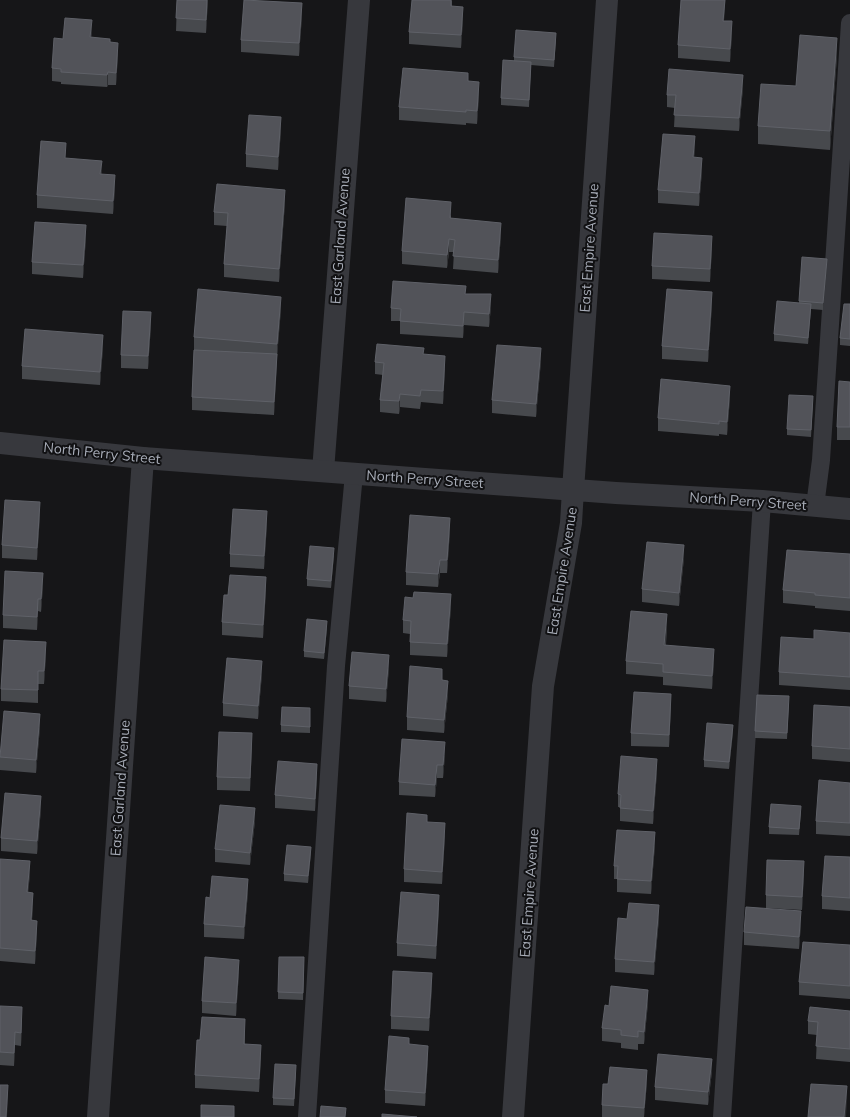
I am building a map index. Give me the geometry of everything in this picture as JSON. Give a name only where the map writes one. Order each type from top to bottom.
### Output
[{"type":"street","name":"East Garland Avenue","points":[[323,471],[358,0]]},
{"type":"street","name":"East Empire Avenue","points":[[513,1117],[543,686],[571,523],[607,0]]},
{"type":"street","name":"North Perry Street","points":[[0,443],[143,458],[573,490],[762,501],[850,508]]},
{"type":"street","name":"East Garland Avenue","points":[[98,1117],[143,458]]},
{"type":"lane","points":[[815,506],[821,460],[850,23]]},
{"type":"lane","points":[[307,1117],[336,666],[354,474]]},
{"type":"lane","points":[[722,1117],[762,501]]},
{"type":"building","points":[[177,0],[207,0],[206,20],[176,18]]},
{"type":"building","points":[[244,0],[302,3],[299,43],[241,40]]},
{"type":"building","points":[[412,0],[451,0],[451,6],[463,7],[461,35],[409,32]]},
{"type":"building","points":[[681,0],[725,0],[723,21],[732,21],[730,49],[678,45]]},
{"type":"building","points":[[65,18],[92,20],[90,37],[110,39],[110,42],[118,43],[116,73],[108,72],[107,75],[61,72],[61,69],[52,68],[54,38],[63,39]]},
{"type":"building","points":[[516,30],[556,33],[554,60],[514,57]]},
{"type":"building","points":[[800,35],[837,38],[830,131],[758,126],[761,84],[796,86]]},
{"type":"building","points":[[503,60],[531,62],[529,100],[501,98]]},
{"type":"building","points":[[403,68],[468,73],[468,81],[479,82],[477,111],[466,110],[466,112],[399,107]]},
{"type":"building","points":[[669,69],[743,75],[739,118],[674,115],[676,95],[667,95]]},
{"type":"building","points":[[249,115],[281,117],[278,157],[246,154]]},
{"type":"building","points":[[663,134],[695,136],[693,157],[702,158],[699,193],[658,190]]},
{"type":"building","points":[[41,141],[66,143],[65,158],[102,161],[100,174],[115,175],[113,201],[37,195]]},
{"type":"building","points":[[217,184],[285,190],[279,269],[224,264],[228,213],[214,212]]},
{"type":"building","points":[[406,198],[451,202],[450,218],[501,223],[498,260],[453,256],[455,240],[449,239],[447,255],[402,251]]},
{"type":"building","points":[[35,222],[86,225],[83,265],[32,262]]},
{"type":"building","points":[[654,233],[712,236],[710,269],[652,266]]},
{"type":"building","points":[[802,257],[827,259],[823,303],[799,301]]},
{"type":"building","points":[[393,281],[466,286],[465,294],[491,294],[489,314],[464,312],[463,326],[400,321],[401,309],[391,308]]},
{"type":"building","points":[[198,289],[281,297],[277,344],[194,337]]},
{"type":"building","points":[[667,289],[712,292],[708,350],[662,346]]},
{"type":"building","points":[[777,301],[811,304],[808,338],[774,334]]},
{"type":"building","points":[[844,304],[850,304],[850,339],[840,338]]},
{"type":"building","points":[[123,311],[151,312],[148,356],[121,355]]},
{"type":"building","points":[[25,329],[103,335],[100,372],[22,366]]},
{"type":"building","points":[[377,344],[424,348],[423,354],[445,356],[443,391],[421,390],[420,396],[400,394],[399,401],[380,400],[384,363],[375,362]]},
{"type":"building","points":[[497,345],[541,348],[536,404],[492,400]]},
{"type":"building","points":[[194,350],[277,354],[274,402],[192,397]]},
{"type":"building","points":[[661,379],[730,386],[727,422],[719,421],[719,424],[658,418]]},
{"type":"building","points":[[839,381],[850,382],[850,427],[837,427]]},
{"type":"building","points":[[789,395],[813,396],[811,430],[787,429]]},
{"type":"building","points":[[5,500],[40,502],[37,548],[2,545]]},
{"type":"building","points":[[233,509],[267,511],[264,556],[230,554]]},
{"type":"building","points":[[410,515],[450,518],[447,560],[440,560],[438,574],[406,572]]},
{"type":"building","points":[[647,542],[684,545],[679,593],[642,589]]},
{"type":"building","points":[[310,546],[334,548],[331,581],[307,579]]},
{"type":"building","points":[[787,550],[850,554],[850,598],[783,590]]},
{"type":"building","points":[[5,571],[43,573],[41,599],[38,599],[37,617],[3,615]]},
{"type":"building","points":[[230,575],[266,577],[263,625],[222,622],[224,595],[228,595]]},
{"type":"building","points":[[414,592],[451,594],[447,644],[410,642],[411,621],[403,620],[405,597],[413,598]]},
{"type":"building","points":[[631,611],[667,614],[664,645],[714,649],[712,676],[663,672],[663,664],[626,661]]},
{"type":"building","points":[[307,619],[327,621],[324,653],[304,651]]},
{"type":"building","points":[[814,630],[850,633],[850,677],[779,672],[781,637],[814,639]]},
{"type":"building","points":[[4,640],[46,642],[44,671],[38,671],[38,690],[1,689]]},
{"type":"building","points":[[352,652],[389,655],[386,689],[349,686]]},
{"type":"building","points":[[227,658],[262,661],[258,706],[223,703]]},
{"type":"building","points":[[410,666],[442,669],[442,680],[448,681],[444,720],[407,717]]},
{"type":"building","points":[[634,692],[671,694],[669,735],[631,733]]},
{"type":"building","points":[[757,695],[789,696],[787,733],[755,731]]},
{"type":"building","points":[[814,705],[850,707],[850,749],[812,746]]},
{"type":"building","points":[[282,707],[310,708],[310,727],[281,725]]},
{"type":"building","points":[[4,711],[40,714],[36,760],[0,757]]},
{"type":"building","points":[[707,723],[733,725],[729,762],[704,760]]},
{"type":"building","points":[[219,732],[252,733],[250,778],[217,777]]},
{"type":"building","points":[[402,739],[445,742],[443,765],[437,765],[435,785],[399,782]]},
{"type":"building","points":[[621,756],[657,759],[653,811],[620,808],[621,795],[618,794]]},
{"type":"building","points":[[278,761],[317,764],[315,799],[275,795]]},
{"type":"building","points":[[819,780],[850,783],[850,823],[816,821]]},
{"type":"building","points":[[5,793],[41,796],[37,841],[1,838]]},
{"type":"building","points":[[771,804],[801,806],[799,829],[769,827]]},
{"type":"building","points":[[220,805],[255,808],[250,853],[215,849]]},
{"type":"building","points":[[407,813],[427,815],[427,822],[445,823],[442,872],[404,869]]},
{"type":"building","points":[[617,830],[655,832],[651,881],[617,879],[618,866],[614,866]]},
{"type":"building","points":[[287,845],[311,847],[308,876],[284,874]]},
{"type":"building","points":[[825,856],[850,857],[850,898],[822,896]]},
{"type":"building","points":[[0,859],[30,861],[27,892],[33,893],[31,920],[37,921],[35,951],[0,948]]},
{"type":"building","points":[[767,860],[804,861],[802,897],[766,895]]},
{"type":"building","points":[[212,876],[248,879],[244,927],[204,924],[206,897],[210,898]]},
{"type":"building","points":[[401,892],[439,895],[436,946],[397,943]]},
{"type":"building","points":[[629,903],[659,905],[654,962],[615,959],[618,918],[627,919]]},
{"type":"building","points":[[746,907],[801,911],[799,937],[744,932]]},
{"type":"building","points":[[803,942],[850,945],[850,986],[799,982]]},
{"type":"building","points":[[205,957],[239,960],[236,1003],[202,1001]]},
{"type":"building","points":[[279,957],[304,957],[303,993],[278,992]]},
{"type":"building","points":[[393,971],[432,973],[429,1018],[391,1016]]},
{"type":"building","points":[[611,986],[648,990],[644,1032],[638,1031],[638,1037],[621,1035],[621,1030],[602,1028],[605,1005],[609,1006]]},
{"type":"building","points":[[0,1006],[22,1007],[21,1033],[15,1032],[14,1053],[0,1052]]},
{"type":"building","points":[[810,1007],[850,1011],[850,1049],[816,1046],[818,1022],[808,1021]]},
{"type":"building","points":[[202,1017],[245,1019],[244,1044],[261,1045],[259,1079],[195,1075],[197,1040],[200,1040]]},
{"type":"building","points":[[389,1036],[409,1038],[409,1044],[428,1046],[425,1093],[385,1090]]},
{"type":"building","points":[[658,1054],[712,1059],[708,1092],[655,1087]]},
{"type":"building","points":[[275,1064],[296,1065],[294,1099],[273,1098]]},
{"type":"building","points":[[610,1067],[647,1070],[644,1108],[602,1105],[603,1084],[608,1084]]},
{"type":"building","points":[[811,1084],[847,1086],[844,1117],[808,1117]]},
{"type":"building","points":[[0,1085],[8,1085],[6,1117],[0,1117]]},
{"type":"building","points":[[201,1105],[234,1106],[234,1117],[201,1117]]},
{"type":"building","points":[[321,1106],[346,1108],[345,1117],[320,1117]]},
{"type":"building","points":[[382,1114],[417,1117],[382,1117]]}]
